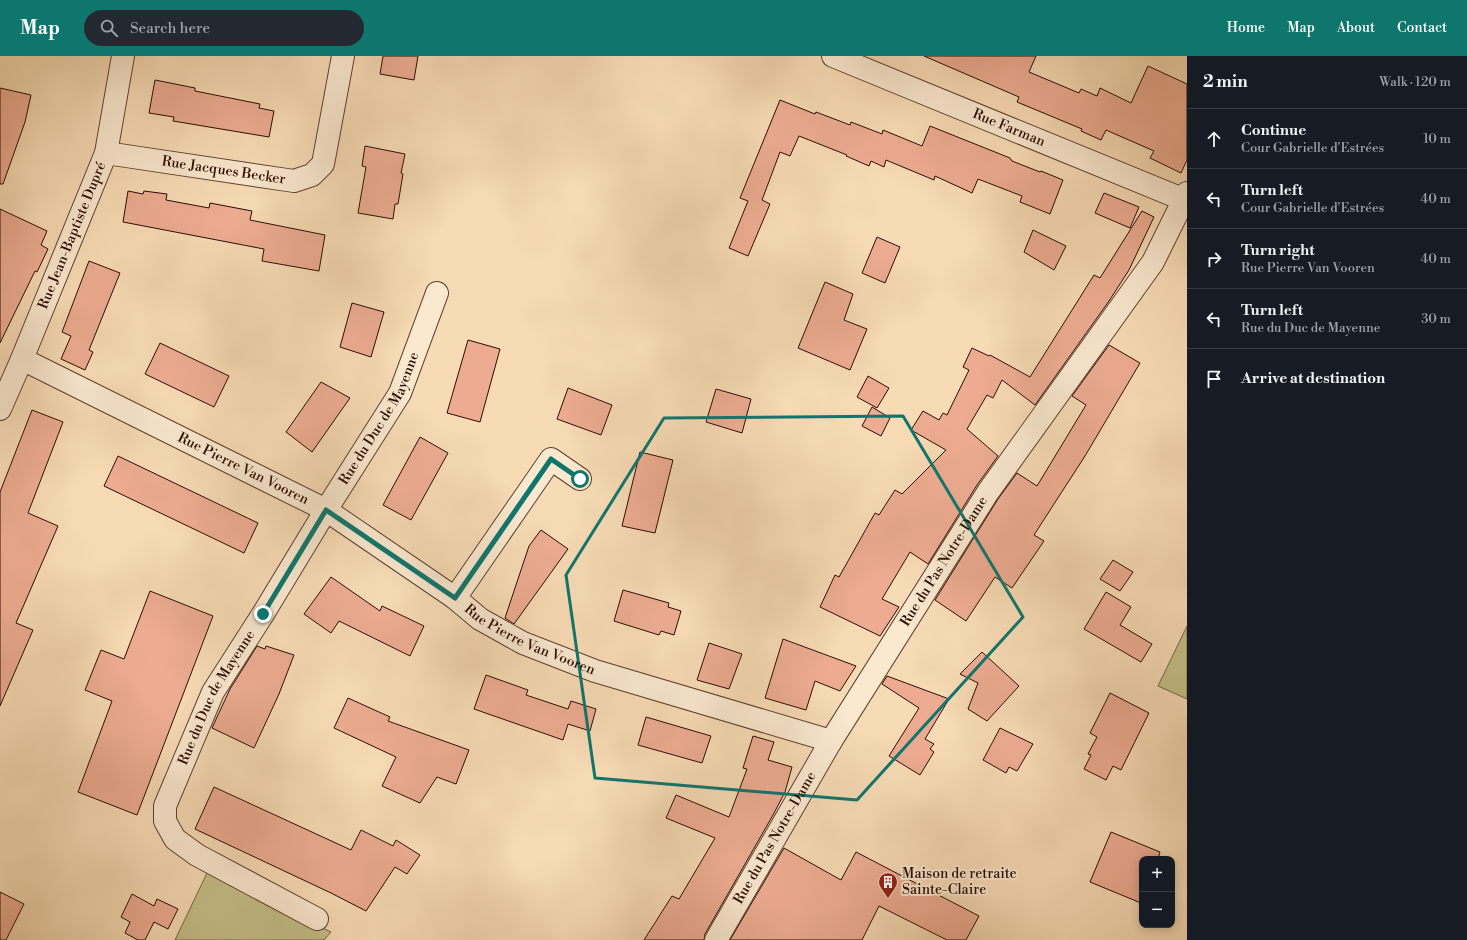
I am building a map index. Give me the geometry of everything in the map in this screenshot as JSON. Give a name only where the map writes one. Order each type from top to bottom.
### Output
[{"type":"street","name":"Rue Jean-Baptiste Dupré","points":[[0,409],[106,153],[123,56]]},
{"type":"street","name":"Rue Jacques Becker","points":[[106,153],[294,181],[312,175],[323,164],[343,56]]},
{"type":"street","name":"Rue Farman","points":[[833,56],[1186,198]]},
{"type":"street","name":"Rue du Pas Notre-Dame","points":[[716,940],[831,741],[988,492],[1153,262],[1186,198]]},
{"type":"street","name":"Rue du Duc de Mayenne","points":[[317,919],[197,855],[175,839],[165,821],[165,806],[213,692],[400,392],[437,293]]},
{"type":"street","name":"Rue Pierre Van Vooren","points":[[22,359],[326,510],[455,598],[480,619],[523,643],[595,671],[831,741]]},
{"type":"street","points":[[455,598],[551,459],[580,479]]},
{"type":"highlighted area","points":[[903,416],[1023,617],[857,800],[595,778],[566,575],[664,418]]},
{"type":"shaded area","points":[[1187,626],[1187,699],[1158,686]]},
{"type":"shaded area","points":[[207,873],[331,932],[324,940],[175,940]]},
{"type":"building","points":[[383,56],[418,56],[414,80],[380,74]]},
{"type":"building","points":[[924,56],[1036,56],[1029,72],[1079,93],[1081,89],[1097,96],[1100,88],[1131,103],[1148,66],[1187,84],[1187,160],[1181,173],[1150,158],[1154,151],[1106,130],[1101,140],[1081,131],[1082,129],[1017,102],[1019,97]]},
{"type":"building","points":[[155,80],[195,88],[195,91],[260,104],[259,108],[274,111],[269,137],[173,121],[174,117],[149,113]]},
{"type":"building","points":[[0,88],[31,95],[25,122],[3,184],[0,184]]},
{"type":"building","points":[[780,100],[815,114],[816,112],[850,125],[851,122],[882,134],[883,130],[922,146],[930,126],[1010,158],[1012,161],[1063,180],[1050,214],[1020,202],[1022,196],[978,179],[972,193],[935,176],[934,180],[886,160],[884,167],[871,161],[869,166],[846,156],[847,155],[799,136],[790,156],[780,152],[762,200],[770,204],[748,256],[729,248],[748,201],[740,198]]},
{"type":"building","points":[[365,146],[405,154],[401,173],[403,174],[398,204],[395,204],[393,219],[358,213],[366,167],[362,166]]},
{"type":"building","points":[[128,191],[143,194],[144,191],[167,194],[166,200],[209,208],[210,203],[252,211],[250,220],[325,235],[319,271],[262,261],[264,249],[123,222]]},
{"type":"building","points":[[1104,193],[1139,207],[1130,228],[1095,213]]},
{"type":"building","points":[[0,209],[47,231],[41,245],[48,249],[37,272],[35,271],[0,343]]},
{"type":"building","points":[[1142,211],[1154,217],[1129,270],[1109,301],[1035,405],[1002,380],[993,398],[987,395],[967,429],[998,456],[977,485],[928,564],[910,552],[882,599],[899,607],[880,636],[820,607],[835,575],[839,577],[875,513],[879,515],[895,490],[902,494],[946,450],[911,430],[923,411],[939,420],[943,413],[947,415],[969,370],[963,367],[972,348],[989,356],[990,355],[1030,377],[1094,275],[1100,278]]},
{"type":"building","points":[[1033,230],[1066,246],[1054,270],[1024,252]]},
{"type":"building","points":[[877,237],[900,247],[885,283],[862,273]]},
{"type":"building","points":[[89,261],[120,273],[89,350],[93,352],[85,370],[61,359],[71,336],[62,332]]},
{"type":"building","points":[[825,282],[853,294],[844,320],[867,329],[850,370],[798,348]]},
{"type":"building","points":[[352,303],[384,312],[371,357],[340,347]]},
{"type":"building","points":[[468,340],[500,349],[480,422],[447,413]]},
{"type":"building","points":[[160,343],[229,376],[214,407],[145,374]]},
{"type":"building","points":[[1109,345],[1140,363],[1085,456],[1034,535],[1044,541],[1012,588],[995,577],[966,621],[935,600],[998,499],[1017,473],[1037,486],[1086,405],[1072,396]]},
{"type":"building","points":[[868,376],[889,388],[877,408],[857,397]]},
{"type":"building","points":[[321,382],[350,398],[312,452],[286,432]]},
{"type":"building","points":[[568,388],[612,405],[601,435],[557,419]]},
{"type":"building","points":[[716,389],[751,399],[742,433],[706,422]]},
{"type":"building","points":[[872,407],[890,418],[881,436],[862,426]]},
{"type":"building","points":[[32,410],[63,422],[28,513],[58,526],[16,623],[33,630],[0,706],[0,492]]},
{"type":"building","points":[[420,437],[448,453],[411,520],[383,505]]},
{"type":"building","points":[[640,452],[673,460],[655,533],[622,526]]},
{"type":"building","points":[[118,456],[258,523],[244,553],[104,486]]},
{"type":"building","points":[[541,530],[568,549],[514,624],[505,618],[529,546]]},
{"type":"building","points":[[1113,560],[1133,572],[1120,591],[1100,579]]},
{"type":"building","points":[[331,577],[380,611],[382,606],[424,626],[410,656],[339,621],[331,633],[304,614]]},
{"type":"building","points":[[623,590],[669,603],[668,607],[681,611],[674,635],[661,631],[659,635],[614,621]]},
{"type":"building","points":[[150,591],[213,616],[137,815],[78,792],[112,701],[85,690],[101,650],[124,659]]},
{"type":"building","points":[[1106,592],[1131,607],[1120,625],[1152,644],[1141,662],[1084,629]]},
{"type":"building","points":[[783,639],[856,666],[840,691],[815,681],[806,710],[765,698]]},
{"type":"building","points":[[709,643],[742,654],[729,689],[697,680]]},
{"type":"building","points":[[257,646],[265,649],[266,646],[294,655],[279,694],[254,748],[212,728],[230,689]]},
{"type":"building","points":[[982,652],[1019,686],[987,721],[968,709],[978,683],[960,674]]},
{"type":"building","points":[[486,675],[528,690],[526,695],[568,709],[571,701],[596,709],[590,731],[568,724],[563,740],[474,709]]},
{"type":"building","points":[[887,676],[949,699],[925,739],[934,744],[930,749],[934,752],[920,775],[889,756],[919,708],[882,684]]},
{"type":"building","points":[[1110,693],[1149,713],[1121,770],[1113,766],[1106,780],[1084,769],[1091,755],[1088,754],[1097,737],[1090,733]]},
{"type":"building","points":[[348,698],[390,717],[388,721],[469,750],[456,784],[437,777],[420,803],[382,786],[396,757],[334,728]]},
{"type":"building","points":[[646,717],[711,736],[702,763],[638,745]]},
{"type":"building","points":[[1000,728],[1033,744],[1017,771],[1009,767],[1006,773],[983,760]]},
{"type":"building","points":[[753,736],[774,742],[768,760],[792,767],[785,792],[773,815],[705,934],[704,940],[644,940],[672,896],[679,899],[715,838],[666,818],[676,795],[729,817],[747,769],[743,768]]},
{"type":"building","points":[[214,787],[351,850],[361,830],[393,846],[396,840],[420,855],[407,874],[395,867],[366,911],[195,829]]},
{"type":"building","points":[[1111,832],[1160,852],[1159,856],[1139,856],[1139,902],[1090,882]]},
{"type":"building","name":"Maison de retraite Sainte-Claire","points":[[784,848],[841,880],[856,852],[979,916],[966,940],[947,940],[879,906],[862,940],[730,940]]},
{"type":"building","points":[[0,892],[24,904],[6,940],[0,940]]},
{"type":"building","points":[[132,894],[154,906],[157,899],[178,909],[168,929],[154,922],[145,940],[138,940],[125,933],[130,922],[121,917]]},
{"type":"place","name":"Maison de retraite Sainte-Claire","points":[[888,899]]},
{"type":"route","points":[[263,614],[326,510],[455,598],[551,459],[580,479]]}]
